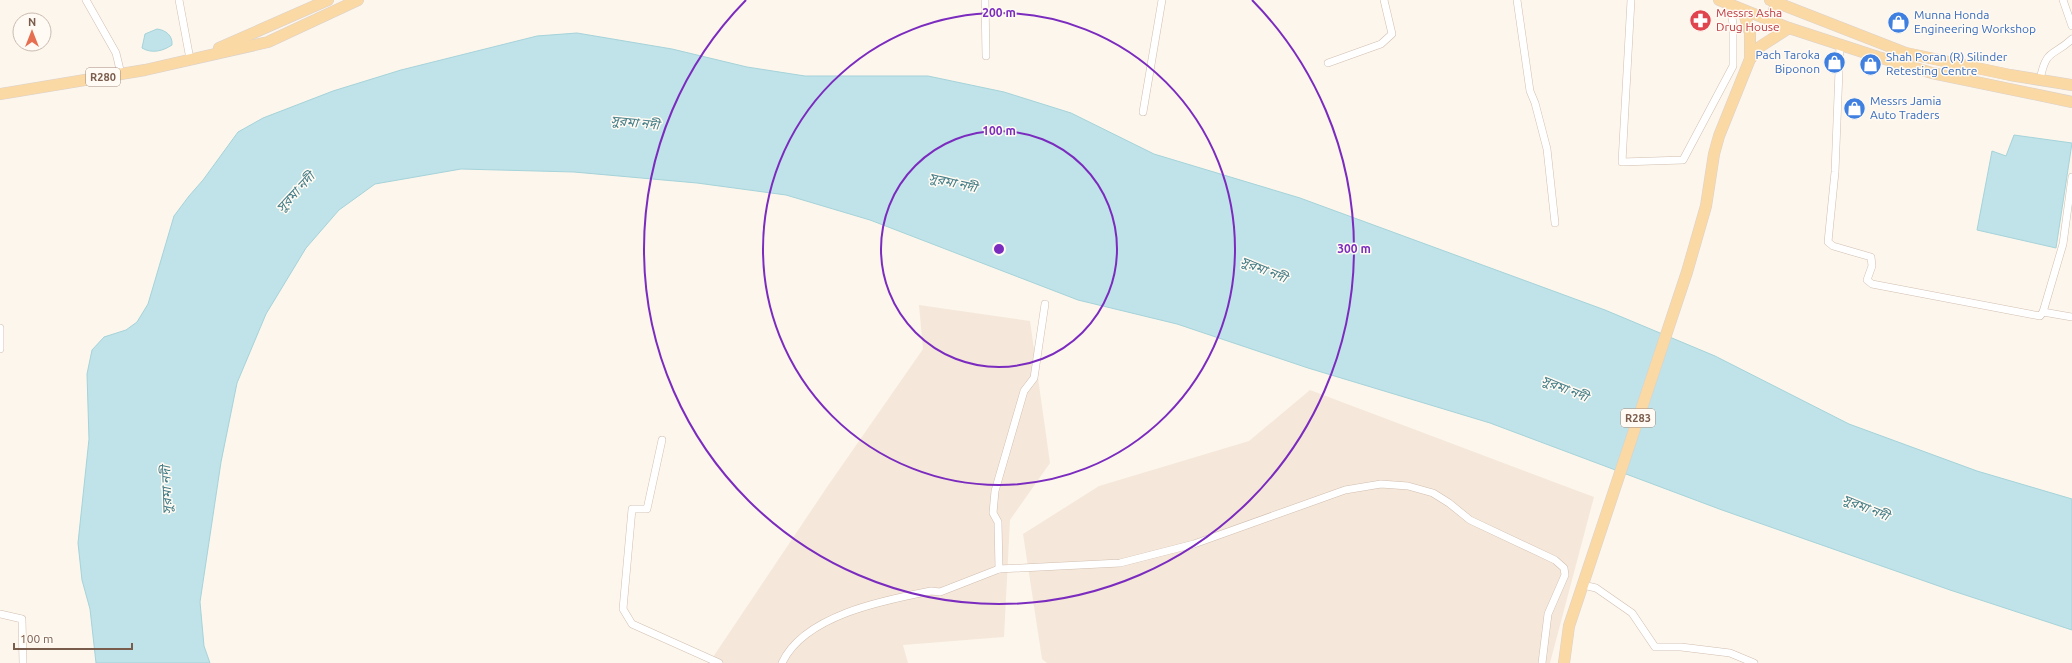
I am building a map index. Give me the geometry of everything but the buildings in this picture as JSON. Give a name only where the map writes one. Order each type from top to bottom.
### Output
[{"type":"main road","points":[[190,60],[328,0]]},
{"type":"main road","name":"R280","points":[[0,94],[121,74],[268,42],[358,0]]},
{"type":"main road","points":[[1719,0],[1789,28],[1932,73],[2072,102]]},
{"type":"main road","points":[[1770,21],[1774,1],[1906,53],[1933,60],[2072,85]]},
{"type":"main road","points":[[1743,10],[1750,33],[1750,59]]},
{"type":"main road","points":[[1750,59],[1761,46],[1789,28]]},
{"type":"main road","name":"R283","points":[[1564,663],[1569,626],[1582,584],[1687,272],[1706,206],[1714,154],[1750,59]]},
{"type":"street","points":[[86,0],[116,52],[121,74]]},
{"type":"street","points":[[180,0],[190,60]]},
{"type":"street","points":[[985,0],[986,56]]},
{"type":"street","points":[[1143,112],[1162,0]]},
{"type":"street","points":[[1328,63],[1381,44],[1392,34],[1384,0]]},
{"type":"street","points":[[1517,0],[1528,68],[1530,91],[1536,103],[1542,135],[1547,149],[1555,223]]},
{"type":"street","points":[[1631,0],[1622,162],[1683,160],[1733,66],[1733,24],[1730,4]]},
{"type":"street","points":[[2063,0],[2072,26]]},
{"type":"street","points":[[2040,80],[2045,60],[2054,51],[2072,39]]},
{"type":"street","points":[[1840,45],[1835,172],[1828,242],[1853,253],[1871,257],[1872,266],[1867,280],[1872,284],[2034,317],[2040,316],[2043,312],[2063,244],[2072,177]]},
{"type":"street","points":[[999,569],[998,522],[993,513],[995,491],[1024,392],[1034,378],[1045,304]]},
{"type":"street","points":[[2043,312],[2072,317]]},
{"type":"street","points":[[0,328],[0,349]]},
{"type":"street","points":[[662,440],[647,509],[632,509],[623,609],[632,624],[719,663]]},
{"type":"street","points":[[782,663],[795,643],[812,630],[848,612],[889,599],[931,591],[940,592],[999,569],[1120,563],[1194,544],[1345,490],[1381,484],[1408,486],[1432,493],[1449,503],[1470,520],[1555,560],[1564,568],[1565,575],[1548,614],[1542,663]]},
{"type":"street","points":[[1582,584],[1596,588],[1632,613],[1655,647],[1681,647],[1730,653],[1754,663]]},
{"type":"street","points":[[0,614],[22,619],[23,663]]},
{"type":"shaded area","points":[[919,305],[1030,321],[1050,463],[1010,520],[1004,637],[903,645],[908,663],[709,663],[827,487],[923,349]]},
{"type":"shaded area","points":[[1310,390],[1594,497],[1550,663],[1047,663],[1042,659],[1023,534],[1099,486],[1249,441]]},
{"type":"water","points":[[157,29],[170,36],[172,45],[157,51],[150,51],[142,48],[145,34]]},
{"type":"water","name":"সুরমা নদী","points":[[577,33],[672,49],[747,67],[805,76],[928,76],[1004,92],[1071,113],[1154,154],[1300,198],[1605,310],[1715,356],[1849,424],[1977,471],[2072,499],[2072,630],[1950,590],[1722,510],[1490,423],[1308,368],[1177,324],[1078,300],[870,220],[786,195],[697,183],[574,172],[461,169],[375,184],[339,210],[306,248],[266,314],[237,383],[221,462],[200,602],[204,646],[210,663],[96,663],[90,609],[82,580],[78,543],[89,439],[87,374],[92,350],[104,337],[126,330],[137,322],[148,304],[174,216],[189,196],[203,180],[238,132],[263,118],[333,91],[401,70],[537,36]]},
{"type":"water","points":[[2014,135],[2072,143],[2056,248],[1977,230],[1992,151],[2006,156]]},
{"type":"place","name":"Messrs Asha Drug House","points":[[1700,20]]},
{"type":"place","name":"Munna Honda Engineering Workshop","points":[[1899,22]]},
{"type":"place","name":"Pach Taroka Biponon","points":[[1835,62]]},
{"type":"place","name":"Shah Poran (R) Silinder Retesting Centre","points":[[1870,64]]},
{"type":"place","name":"Messrs Jamia Auto Traders","points":[[1855,108]]}]
